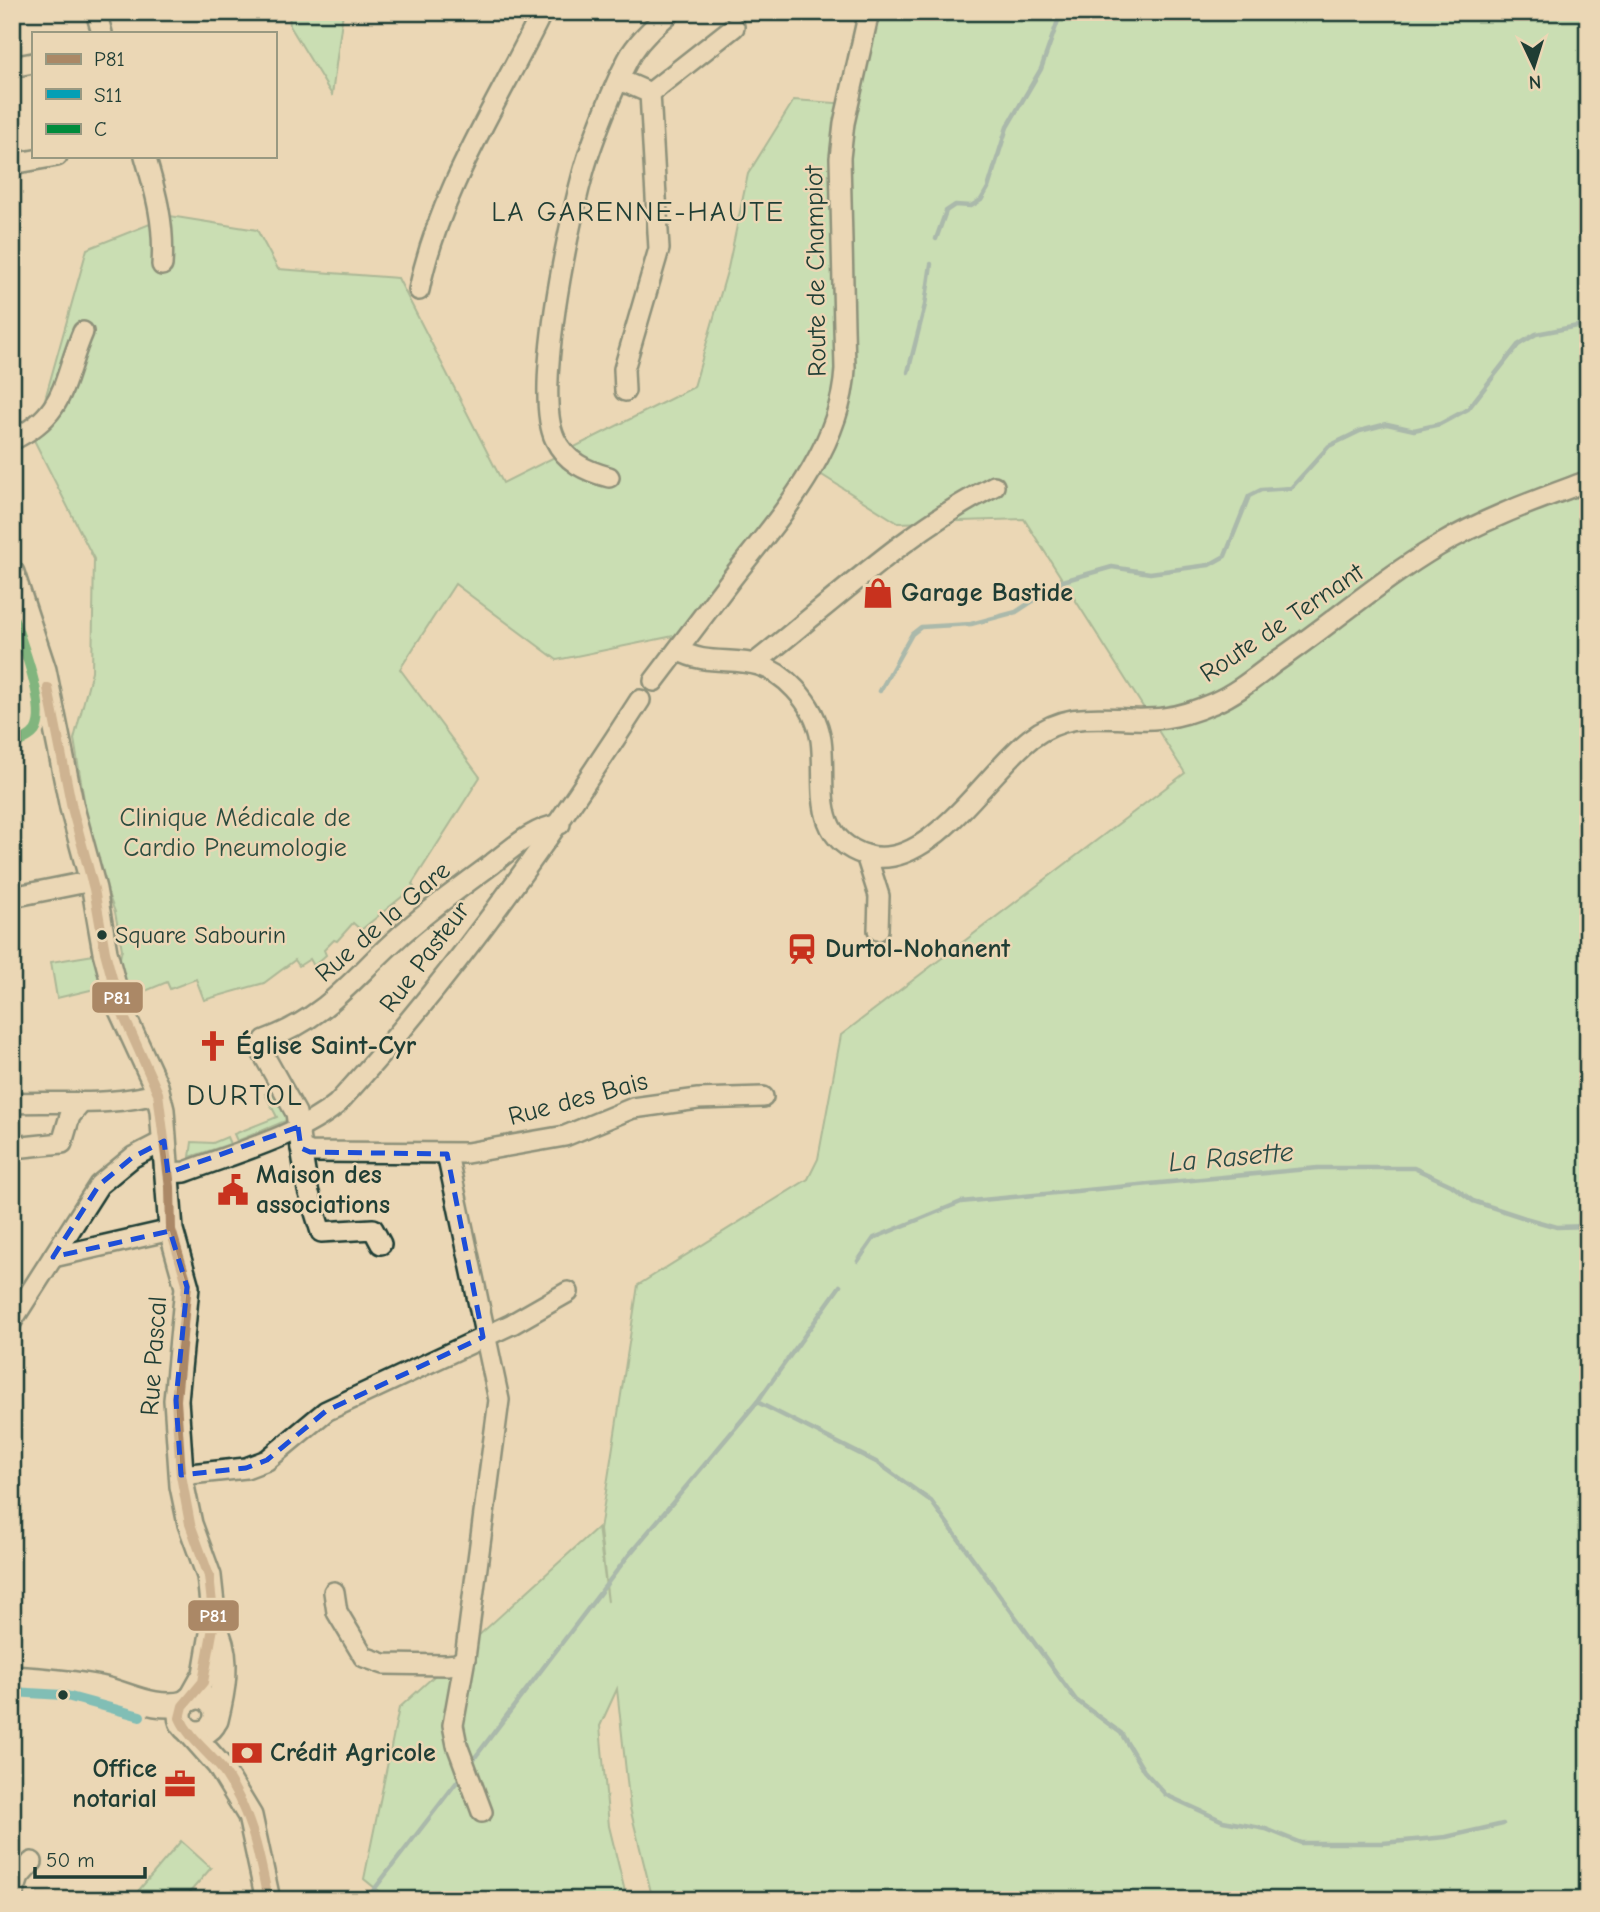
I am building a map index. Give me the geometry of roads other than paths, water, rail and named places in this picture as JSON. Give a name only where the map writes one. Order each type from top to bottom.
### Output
[{"type":"main road","name":"Rue Pascal","points":[[12,573],[44,670],[72,808],[92,881],[105,952],[120,1008],[158,1093],[168,1173],[171,1230],[187,1287],[176,1400],[181,1475],[190,1524],[209,1577],[214,1622],[223,1646],[224,1670],[212,1744],[219,1765]]},
{"type":"main road","name":"Rue Pascal","points":[[188,1701],[205,1674],[214,1622]]},
{"type":"main road","points":[[12,1678],[65,1681],[104,1689],[146,1703],[187,1729],[202,1733],[214,1723],[216,1710],[210,1702],[201,1698],[146,1703]]},
{"type":"main road","points":[[188,1701],[180,1715],[187,1729],[219,1765],[244,1803],[254,1825],[268,1900]]},
{"type":"street","points":[[96,12],[102,32]]},
{"type":"street","points":[[419,290],[426,251],[444,205],[542,12]]},
{"type":"street","points":[[609,477],[586,471],[573,462],[555,439],[549,408],[549,360],[555,314],[582,175],[620,80],[639,43],[671,12]]},
{"type":"street","name":"Route de Champiot","points":[[678,650],[800,488],[824,445],[842,396],[845,369],[840,158],[844,123],[869,12]]},
{"type":"street","points":[[650,93],[734,27]]},
{"type":"street","points":[[12,67],[32,63]]},
{"type":"street","points":[[620,80],[650,93]]},
{"type":"street","points":[[625,391],[624,369],[659,249],[650,93]]},
{"type":"street","points":[[12,164],[46,158]]},
{"type":"street","points":[[146,158],[160,207],[164,236],[162,265]]},
{"type":"street","points":[[12,440],[36,429],[52,410],[68,380],[83,332]]},
{"type":"street","name":"Route de Ternant","points":[[866,855],[900,855],[932,838],[1011,757],[1045,728],[1079,717],[1166,718],[1217,702],[1437,547],[1521,506],[1588,481]]},
{"type":"street","points":[[755,663],[837,599],[870,569],[957,505],[994,486]]},
{"type":"street","points":[[654,681],[678,650],[698,660],[736,659],[755,663],[788,682],[808,706],[820,738],[821,797],[825,812],[843,841],[866,855],[879,896],[878,930]]},
{"type":"street","points":[[560,824],[640,700]]},
{"type":"street","name":"Rue de la Gare","points":[[380,1244],[373,1229],[321,1232],[308,1190],[296,1113],[262,1052],[265,1040],[286,1032],[337,1000],[390,945],[450,893],[534,831],[560,824]]},
{"type":"street","name":"Rue Pasteur","points":[[168,1173],[185,1172],[318,1119],[337,1104],[403,1031],[560,824]]},
{"type":"street","points":[[12,897],[92,881]]},
{"type":"street","points":[[12,1103],[81,1103],[141,1098],[158,1093]]},
{"type":"street","name":"Rue des Bais","points":[[301,1148],[310,1152],[447,1154],[565,1136],[630,1109],[668,1101],[763,1097]]},
{"type":"street","points":[[14,1142],[23,1147],[62,1143],[70,1116],[81,1103]]},
{"type":"street","points":[[12,1321],[99,1185],[133,1157],[164,1141]]},
{"type":"street","points":[[447,1154],[498,1406],[465,1658],[453,1725],[457,1745],[482,1812]]},
{"type":"street","points":[[53,1257],[171,1230]]},
{"type":"street","points":[[181,1475],[246,1468],[267,1460],[326,1411],[483,1337],[568,1292]]},
{"type":"street","points":[[334,1592],[337,1612],[359,1652],[370,1661],[447,1665],[457,1664],[465,1658]]},
{"type":"street","points":[[12,1898],[19,1877],[32,1862]]},
{"type":"waterway","points":[[936,239],[946,211],[955,205],[971,206],[981,200],[988,188],[1007,127],[1041,69],[1061,12]]},
{"type":"waterway","points":[[908,372],[925,305],[931,264]]},
{"type":"waterway","points":[[880,691],[912,634],[921,627],[971,624],[1016,612],[1063,581],[1112,567],[1150,573],[1209,565],[1225,556],[1249,496],[1261,490],[1291,488],[1329,446],[1360,431],[1387,424],[1414,430],[1440,424],[1468,409],[1518,345],[1536,334],[1588,324]]},
{"type":"waterway","name":"La Rasette","points":[[858,1261],[874,1238],[961,1202],[1318,1168],[1414,1168],[1451,1185],[1473,1201],[1557,1227],[1588,1226]]},
{"type":"waterway","points":[[470,1764],[628,1556],[757,1402],[840,1286]]},
{"type":"waterway","points":[[757,1402],[878,1463],[931,1501],[1076,1700],[1121,1733],[1144,1771],[1166,1795],[1223,1821],[1266,1829],[1301,1843],[1383,1843],[1446,1837],[1503,1824]]},
{"type":"waterway","points":[[366,1900],[463,1774]]},
{"type":"place","name":"Garage Bastide","points":[[878,593]]},
{"type":"place","name":"Square Sabourin","points":[[102,935]]},
{"type":"place","name":"Durtol-Nohanent","points":[[802,949]]},
{"type":"place","name":"Église Saint-Cyr","points":[[213,1046]]},
{"type":"place","name":"Maison des associations","points":[[233,1190]]},
{"type":"place","name":"Crédit Agricole","points":[[247,1753]]},
{"type":"place","name":"Office notarial","points":[[180,1784]]},
{"type":"district","name":"LA GARENNE-HAUTE","points":[[638,212]]},
{"type":"district","name":"DURTOL","points":[[245,1095]]},
{"type":"park label","name":"Clinique Médicale de Cardio Pneumologie","points":[[235,833]]}]
